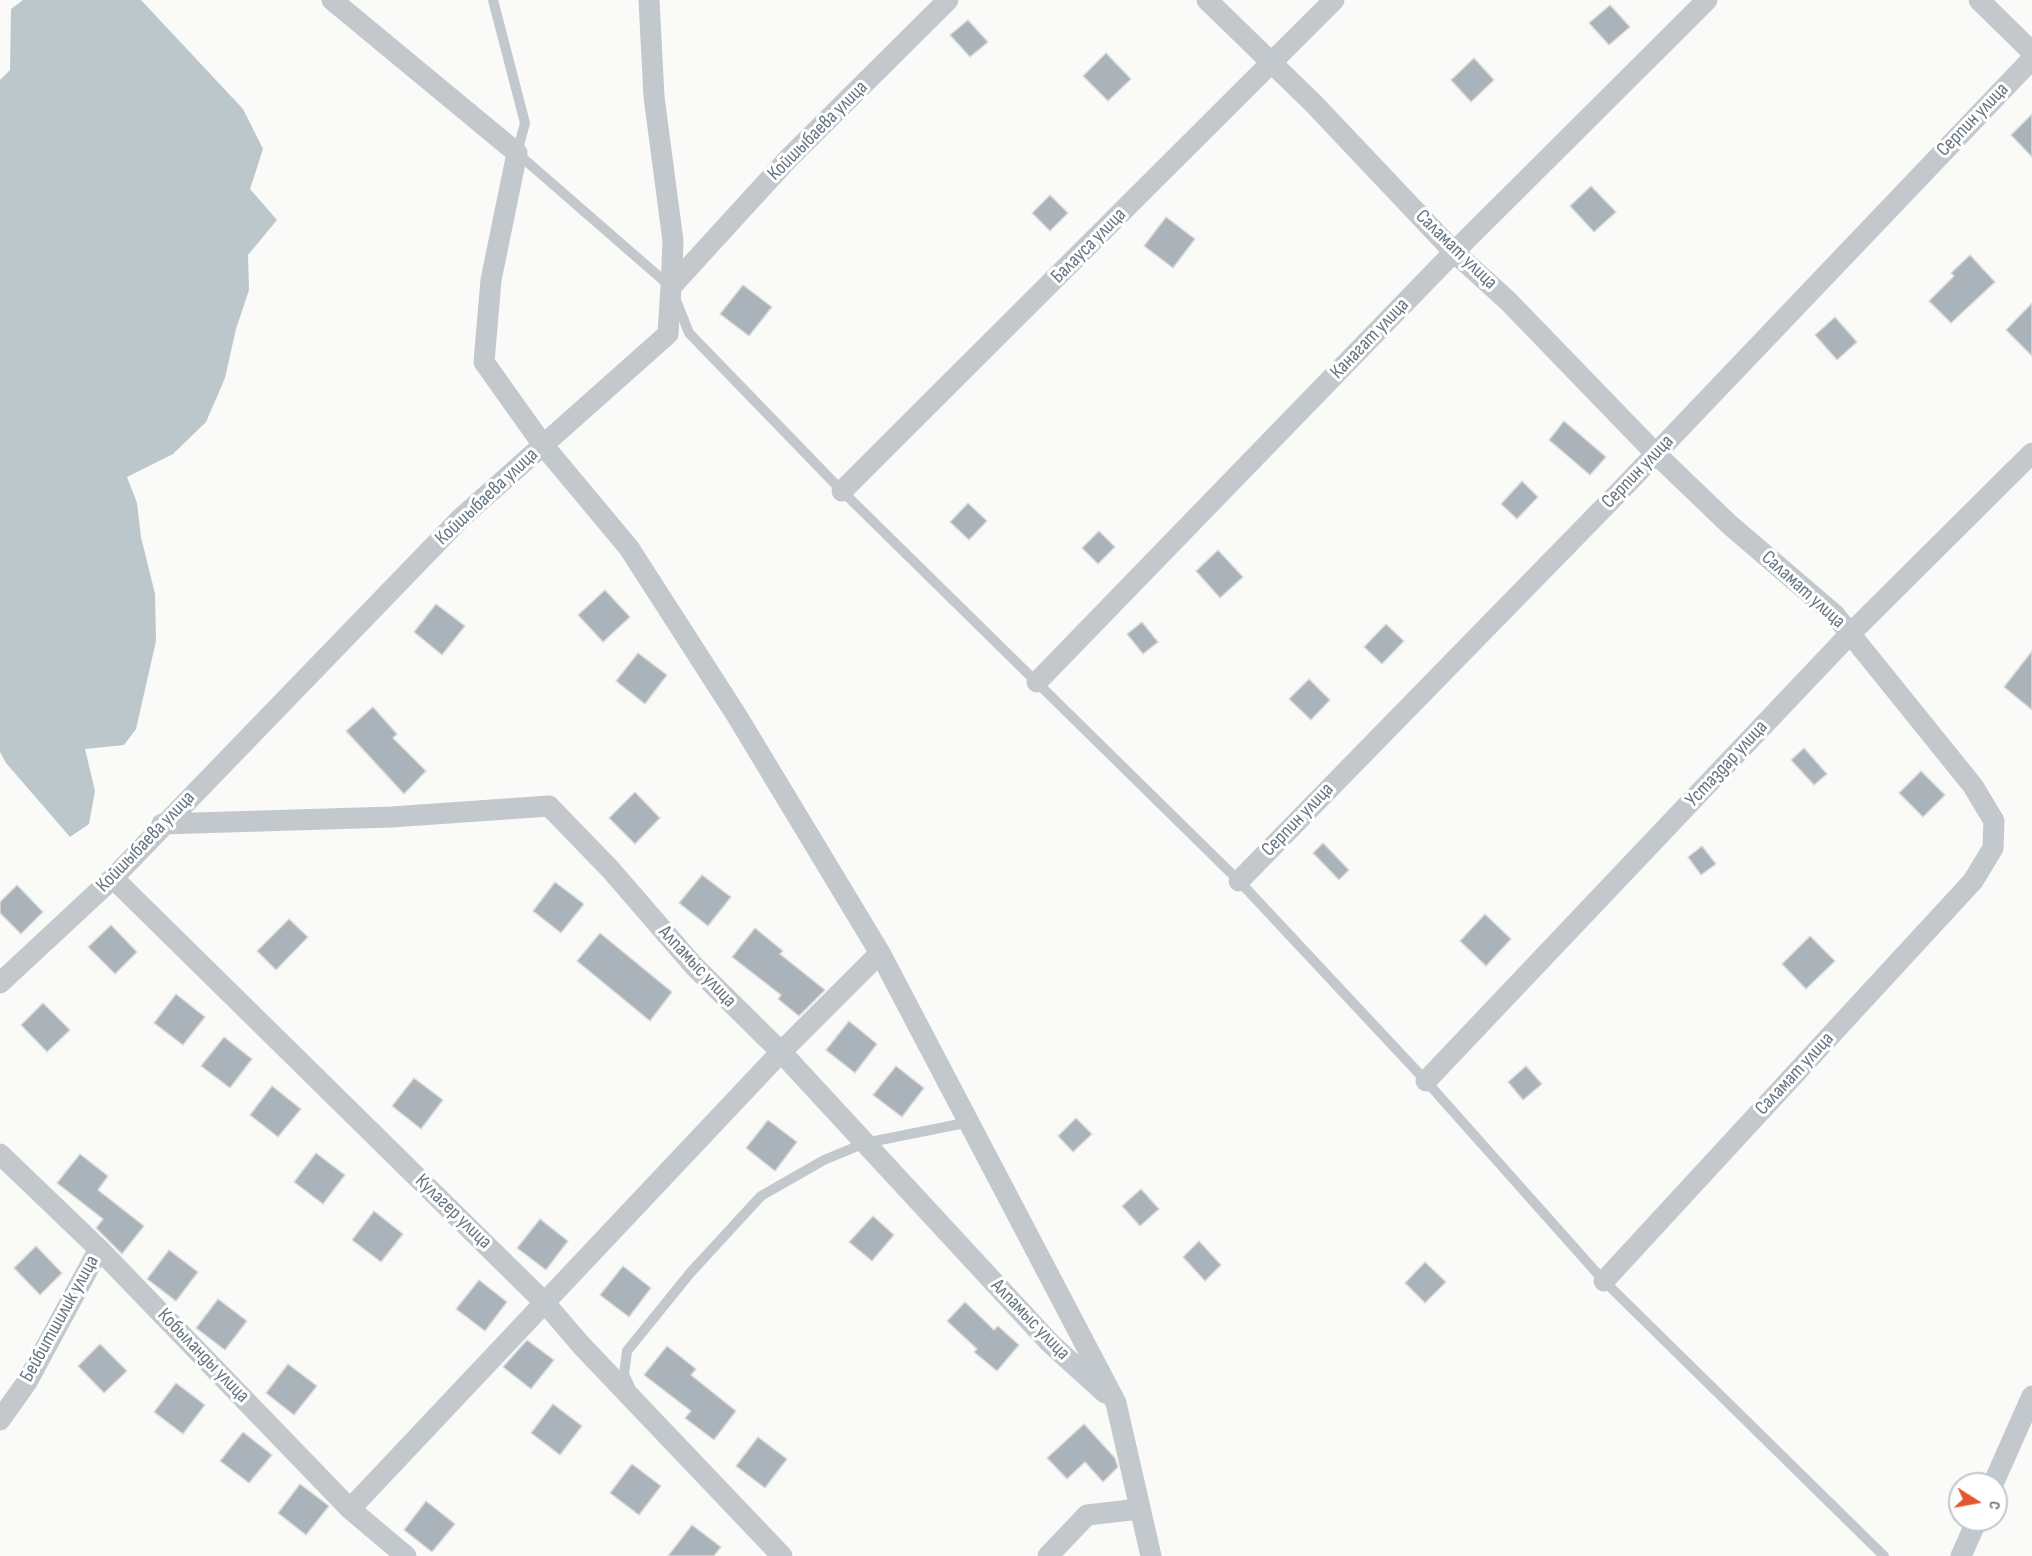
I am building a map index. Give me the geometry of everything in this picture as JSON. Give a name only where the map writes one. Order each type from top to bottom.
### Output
[{"type":"street","points":[[332,0],[517,153],[491,280],[484,362],[543,445],[629,548],[737,716],[880,953],[971,1122],[1116,1403],[1151,1556]]},
{"type":"street","points":[[649,0],[654,97],[673,241],[671,287]]},
{"type":"street","name":"Койшыбаева улица","points":[[0,983],[112,878],[461,518],[668,334],[671,287],[788,159],[948,0]]},
{"type":"street","name":"Саламат улица","points":[[1207,0],[1272,63],[1454,252],[1508,301],[1656,454],[1730,525],[1835,615],[1973,786],[1994,821],[1993,848],[1973,881],[1604,1281]]},
{"type":"street","name":"Балауса улица","points":[[842,491],[1334,0]]},
{"type":"street","name":"Канагат улица","points":[[1037,682],[1454,252],[1707,0]]},
{"type":"street","points":[[1979,0],[2032,52]]},
{"type":"street","name":"Серпин улица","points":[[1239,881],[1656,454],[2032,58]]},
{"type":"street","name":"Устаздар улица","points":[[1426,1081],[1850,634],[2028,465]]},
{"type":"street","name":"Алпамыс улица","points":[[162,824],[392,817],[549,806],[610,869],[694,966],[781,1052],[1050,1343],[1116,1403]]},
{"type":"street","name":"Кулагер улица","points":[[112,878],[544,1303],[782,1556]]},
{"type":"street","points":[[350,1509],[781,1052],[880,953]]},
{"type":"street","name":"Кобыланды улица","points":[[0,1154],[99,1248],[350,1509],[406,1556]]},
{"type":"street","name":"Бейбитшилик улица","points":[[0,1420],[27,1382],[99,1248]]},
{"type":"street","points":[[1998,1472],[2032,1396]]},
{"type":"street","points":[[1048,1556],[1087,1515],[1139,1509]]},
{"type":"street","points":[[1961,1556],[1972,1532]]},
{"type":"lane","points":[[493,0],[525,123],[517,153],[671,287],[689,333],[842,491],[1239,881],[1426,1081],[1604,1281],[1884,1556]]},
{"type":"lane","points":[[639,1405],[624,1374],[627,1351],[691,1272],[761,1196],[825,1160],[865,1143],[971,1122]]},
{"type":"shaded area","points":[[23,0],[141,0],[243,109],[263,149],[250,189],[277,220],[248,255],[249,290],[236,329],[225,378],[206,422],[173,454],[127,477],[137,503],[141,537],[155,594],[156,641],[136,729],[124,745],[85,749],[95,791],[89,824],[70,837],[6,763],[0,752],[0,80],[10,70],[11,9]]},
{"type":"building","points":[[1610,5],[1630,27],[1609,45],[1589,23]]},
{"type":"building","points":[[968,20],[988,42],[970,57],[950,35]]},
{"type":"building","points":[[1106,53],[1131,79],[1108,101],[1083,76]]},
{"type":"building","points":[[1474,58],[1494,80],[1471,102],[1451,80]]},
{"type":"building","points":[[2032,114],[2032,157],[2011,135]]},
{"type":"building","points":[[1591,186],[1616,212],[1594,232],[1570,206]]},
{"type":"building","points":[[1050,195],[1068,213],[1050,231],[1032,213]]},
{"type":"building","points":[[1166,217],[1195,239],[1173,268],[1144,246]]},
{"type":"building","points":[[1970,255],[1995,282],[1951,323],[1929,301],[1954,276],[1951,273]]},
{"type":"building","points":[[743,285],[772,307],[749,336],[720,314]]},
{"type":"building","points":[[2032,303],[2032,356],[2006,330]]},
{"type":"building","points":[[1835,317],[1857,342],[1837,360],[1815,335]]},
{"type":"building","points":[[1564,421],[1606,457],[1590,475],[1549,440]]},
{"type":"building","points":[[1522,481],[1538,497],[1517,519],[1501,504]]},
{"type":"building","points":[[968,503],[987,521],[969,540],[950,522]]},
{"type":"building","points":[[1099,531],[1115,547],[1098,564],[1082,548]]},
{"type":"building","points":[[1218,550],[1243,577],[1220,598],[1196,571]]},
{"type":"building","points":[[605,590],[630,617],[603,642],[578,615]]},
{"type":"building","points":[[436,604],[465,626],[442,655],[414,632]]},
{"type":"building","points":[[1142,622],[1158,642],[1143,654],[1127,634]]},
{"type":"building","points":[[1386,624],[1404,641],[1382,664],[1364,647]]},
{"type":"building","points":[[2032,651],[2032,710],[2004,687]]},
{"type":"building","points":[[638,653],[667,675],[645,704],[616,681]]},
{"type":"building","points":[[1309,679],[1330,700],[1311,720],[1289,699]]},
{"type":"building","points":[[373,707],[397,734],[393,738],[426,771],[404,794],[346,731]]},
{"type":"building","points":[[1804,748],[1827,774],[1814,785],[1791,760]]},
{"type":"building","points":[[1921,771],[1945,795],[1923,817],[1899,793]]},
{"type":"building","points":[[635,792],[660,818],[635,844],[609,818]]},
{"type":"building","points":[[1323,843],[1349,870],[1339,880],[1313,853]]},
{"type":"building","points":[[1702,846],[1716,864],[1701,875],[1688,857]]},
{"type":"building","points":[[702,875],[731,897],[708,926],[679,903]]},
{"type":"building","points":[[555,882],[584,904],[561,933],[533,911]]},
{"type":"building","points":[[17,885],[43,912],[21,934],[0,913],[0,902]]},
{"type":"building","points":[[1485,914],[1511,939],[1486,966],[1460,941]]},
{"type":"building","points":[[289,919],[308,937],[276,970],[257,951]]},
{"type":"building","points":[[111,925],[137,952],[115,974],[88,947]]},
{"type":"building","points":[[755,928],[783,951],[780,954],[825,990],[799,1016],[778,999],[781,995],[732,957]]},
{"type":"building","points":[[600,933],[672,992],[650,1021],[577,961]]},
{"type":"building","points":[[1810,936],[1835,961],[1806,989],[1782,964]]},
{"type":"building","points":[[176,994],[205,1017],[183,1045],[154,1023]]},
{"type":"building","points":[[43,1003],[70,1030],[47,1052],[21,1025]]},
{"type":"building","points":[[849,1021],[877,1044],[855,1073],[826,1050]]},
{"type":"building","points":[[224,1037],[252,1059],[230,1088],[201,1066]]},
{"type":"building","points":[[896,1066],[924,1088],[902,1117],[873,1095]]},
{"type":"building","points":[[1526,1066],[1542,1084],[1523,1100],[1508,1082]]},
{"type":"building","points":[[414,1078],[443,1100],[421,1129],[392,1106]]},
{"type":"building","points":[[272,1086],[301,1109],[278,1137],[250,1115]]},
{"type":"building","points":[[1076,1118],[1092,1134],[1073,1152],[1058,1136]]},
{"type":"building","points":[[768,1120],[797,1142],[775,1171],[746,1148]]},
{"type":"building","points":[[316,1153],[345,1175],[323,1204],[294,1182]]},
{"type":"building","points":[[80,1154],[108,1176],[98,1190],[144,1226],[122,1254],[96,1228],[103,1219],[57,1183]]},
{"type":"building","points":[[1141,1189],[1159,1209],[1140,1226],[1122,1206]]},
{"type":"building","points":[[374,1211],[403,1234],[381,1262],[352,1240]]},
{"type":"building","points":[[873,1216],[894,1235],[872,1261],[849,1242]]},
{"type":"building","points":[[540,1219],[568,1241],[546,1270],[517,1248]]},
{"type":"building","points":[[1199,1241],[1221,1265],[1205,1281],[1183,1257]]},
{"type":"building","points":[[36,1246],[62,1273],[40,1295],[14,1268]]},
{"type":"building","points":[[169,1250],[198,1272],[176,1301],[147,1279]]},
{"type":"building","points":[[1425,1262],[1446,1282],[1425,1303],[1405,1283]]},
{"type":"building","points":[[623,1266],[651,1288],[629,1317],[600,1295]]},
{"type":"building","points":[[479,1280],[507,1302],[485,1331],[456,1309]]},
{"type":"building","points":[[218,1299],[247,1321],[225,1350],[196,1328]]},
{"type":"building","points":[[965,1302],[994,1330],[998,1326],[1019,1345],[997,1371],[974,1352],[977,1349],[947,1321]]},
{"type":"building","points":[[527,1340],[554,1360],[531,1389],[503,1367]]},
{"type":"building","points":[[100,1344],[127,1371],[104,1393],[78,1366]]},
{"type":"building","points":[[667,1346],[696,1369],[691,1375],[736,1411],[714,1440],[685,1418],[691,1411],[644,1375]]},
{"type":"building","points":[[288,1364],[317,1386],[294,1415],[266,1393]]},
{"type":"building","points":[[176,1383],[205,1405],[183,1434],[154,1412]]},
{"type":"building","points":[[553,1404],[582,1426],[560,1455],[531,1433]]},
{"type":"building","points":[[1084,1424],[1115,1458],[1118,1467],[1103,1482],[1085,1462],[1067,1479],[1047,1458]]},
{"type":"building","points":[[243,1432],[272,1455],[249,1483],[220,1461]]},
{"type":"building","points":[[758,1437],[787,1459],[765,1488],[736,1466]]},
{"type":"building","points":[[632,1464],[661,1486],[639,1515],[610,1493]]},
{"type":"building","points":[[300,1484],[329,1506],[306,1535],[278,1513]]},
{"type":"building","points":[[426,1501],[455,1524],[432,1552],[404,1530]]},
{"type":"building","points":[[692,1525],[721,1547],[714,1556],[668,1556]]}]
